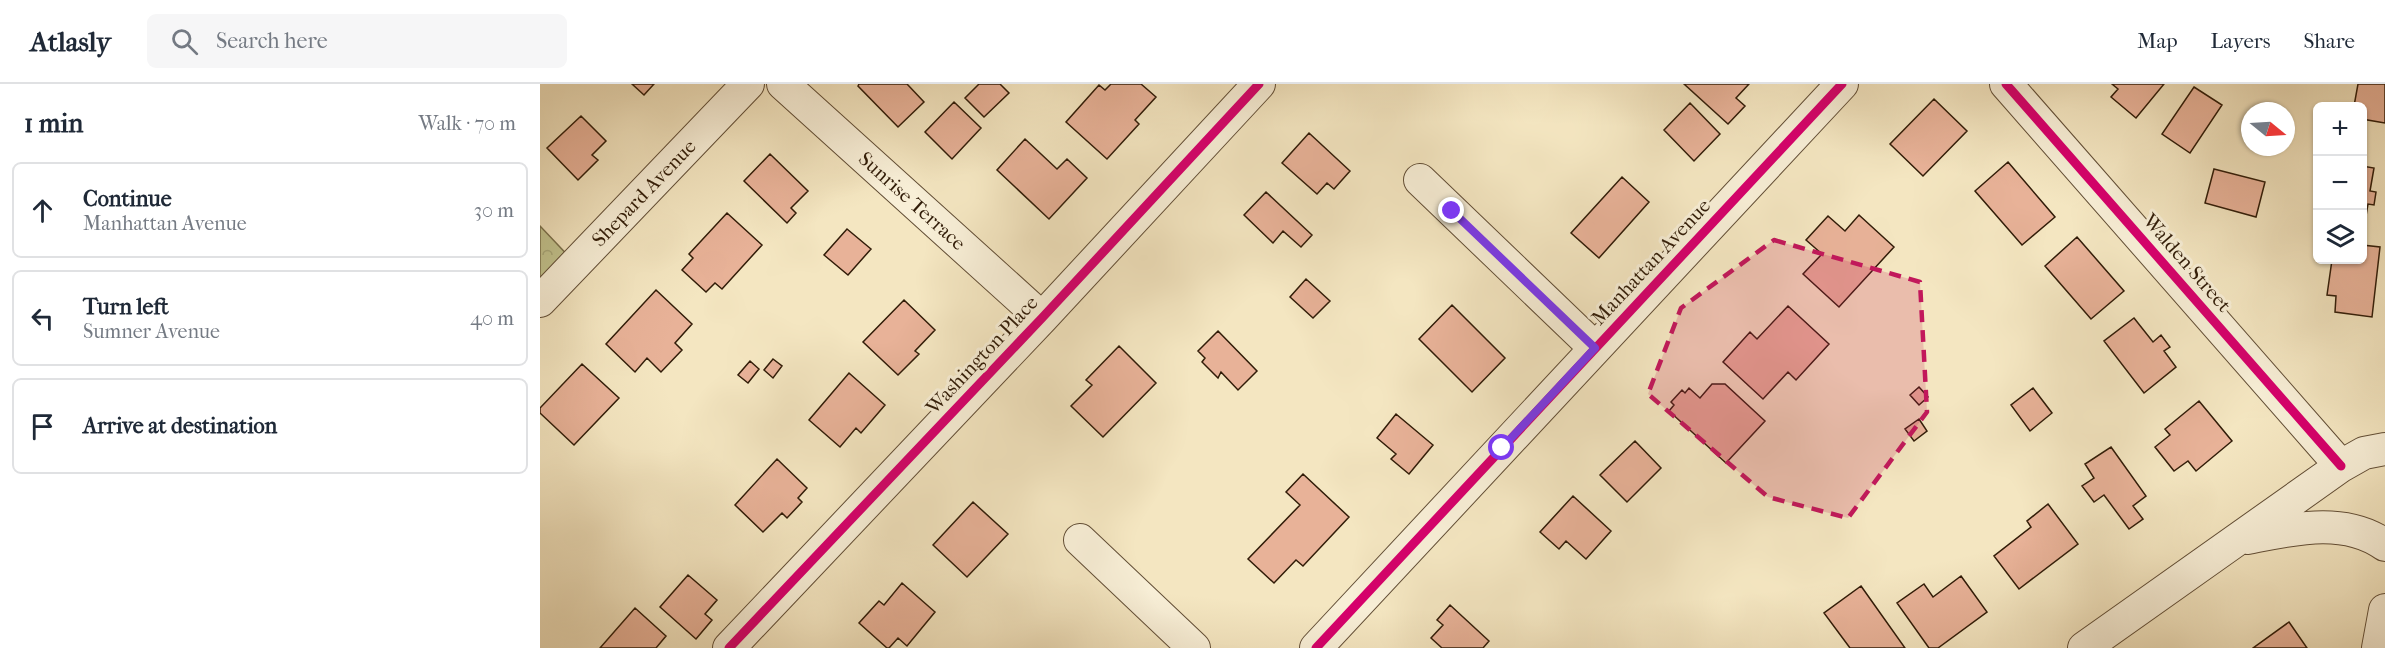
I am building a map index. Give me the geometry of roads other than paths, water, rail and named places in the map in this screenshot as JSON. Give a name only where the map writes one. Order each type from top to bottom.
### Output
[{"type":"street","name":"Shepard Avenue","points":[[540,301],[748,84]]},
{"type":"street","name":"Sunrise Terrace","points":[[783,84],[1042,318]]},
{"type":"street","name":"Washington Place","points":[[729,648],[1042,318],[1259,84]]},
{"type":"street","name":"Manhattan Avenue","points":[[1316,648],[1842,84]]},
{"type":"street","name":"Walden Street","points":[[2006,84],[2341,466]]},
{"type":"street","points":[[1420,180],[1595,348]]},
{"type":"street","points":[[2084,648],[2341,466],[2364,453],[2385,449]]},
{"type":"street","points":[[2235,541],[2296,529],[2326,526],[2373,537],[2385,545]]},
{"type":"street","points":[[1080,540],[1194,648]]},
{"type":"street","points":[[2378,648],[2385,610]]}]
